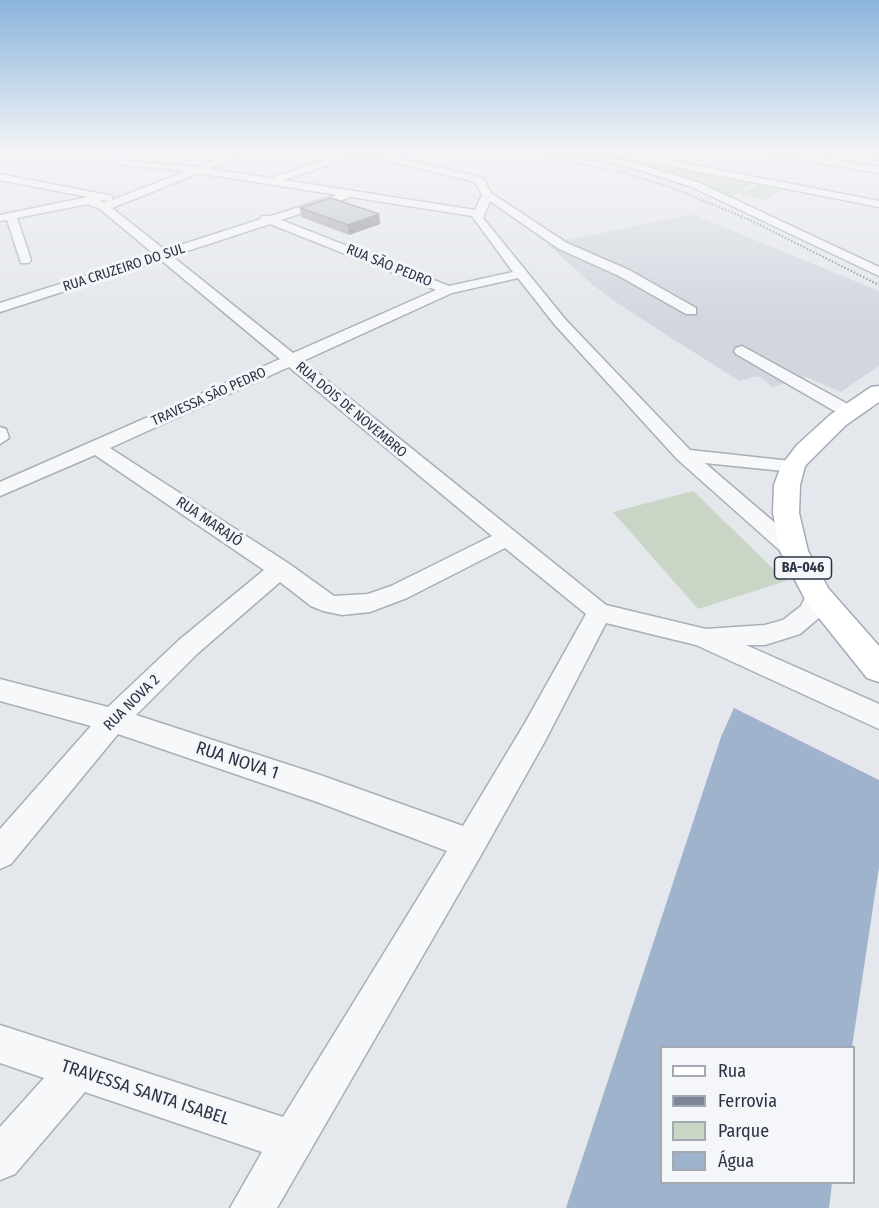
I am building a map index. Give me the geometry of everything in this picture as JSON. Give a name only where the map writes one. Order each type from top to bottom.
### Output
[{"type":"main road","name":"BA-046","points":[[879,392],[849,412],[805,450],[793,466],[787,486],[786,513],[794,551],[817,595],[879,669]]},
{"type":"street","points":[[25,260],[6,217],[65,207]]},
{"type":"street","name":"RUA DOIS DE NOVEMBRO","points":[[111,207],[160,253],[599,612]]},
{"type":"street","name":"RUA CRUZEIRO DO SUL","points":[[0,308],[300,207]]},
{"type":"street","points":[[424,207],[477,216],[560,322],[684,455],[794,551]]},
{"type":"street","points":[[477,216],[481,207]]},
{"type":"street","points":[[505,207],[563,246],[624,273],[691,311]]},
{"type":"street","points":[[745,207],[879,272]]},
{"type":"street","name":"RUA SÃO PEDRO","points":[[267,218],[448,290]]},
{"type":"street","name":"TRAVESSA SÃO PEDRO","points":[[0,490],[448,290],[521,274]]},
{"type":"street","name":"RUA CRUZEIRO DO SUL","points":[[0,302],[54,288]]},
{"type":"street","points":[[742,351],[849,412]]},
{"type":"street","points":[[0,433],[0,438]]},
{"type":"street","name":"RUA MARAJÓ","points":[[97,448],[280,569],[319,600],[342,606],[370,603],[428,580],[507,537]]},
{"type":"street","points":[[684,455],[793,466]]},
{"type":"street","name":"RUA NOVA 2","points":[[0,853],[113,720],[188,647],[280,569]]},
{"type":"street","points":[[702,638],[765,634],[791,627],[811,611],[817,595]]},
{"type":"street","points":[[252,1208],[470,844],[535,732],[599,612],[702,638],[879,717]]},
{"type":"street","name":"RUA NOVA 1","points":[[0,690],[113,720],[320,789],[470,844]]},
{"type":"street","name":"TRAVESSA SANTA ISABEL","points":[[0,1044],[291,1141]]},
{"type":"street","points":[[0,1159],[77,1071]]},
{"type":"shaded area","points":[[692,214],[879,291],[879,366],[841,392],[806,377],[773,387],[758,376],[739,381],[620,305],[593,285],[547,244]]},
{"type":"green space","points":[[693,491],[786,581],[698,609],[613,512]]},
{"type":"water","points":[[734,708],[879,780],[879,867],[852,1046],[660,1046],[660,1184],[832,1184],[829,1208],[566,1208],[721,737]]},
{"type":"building","points":[[359,207],[379,214],[348,225],[300,208]]},
{"type":"railway","points":[[719,207],[750,220],[879,285]]}]
